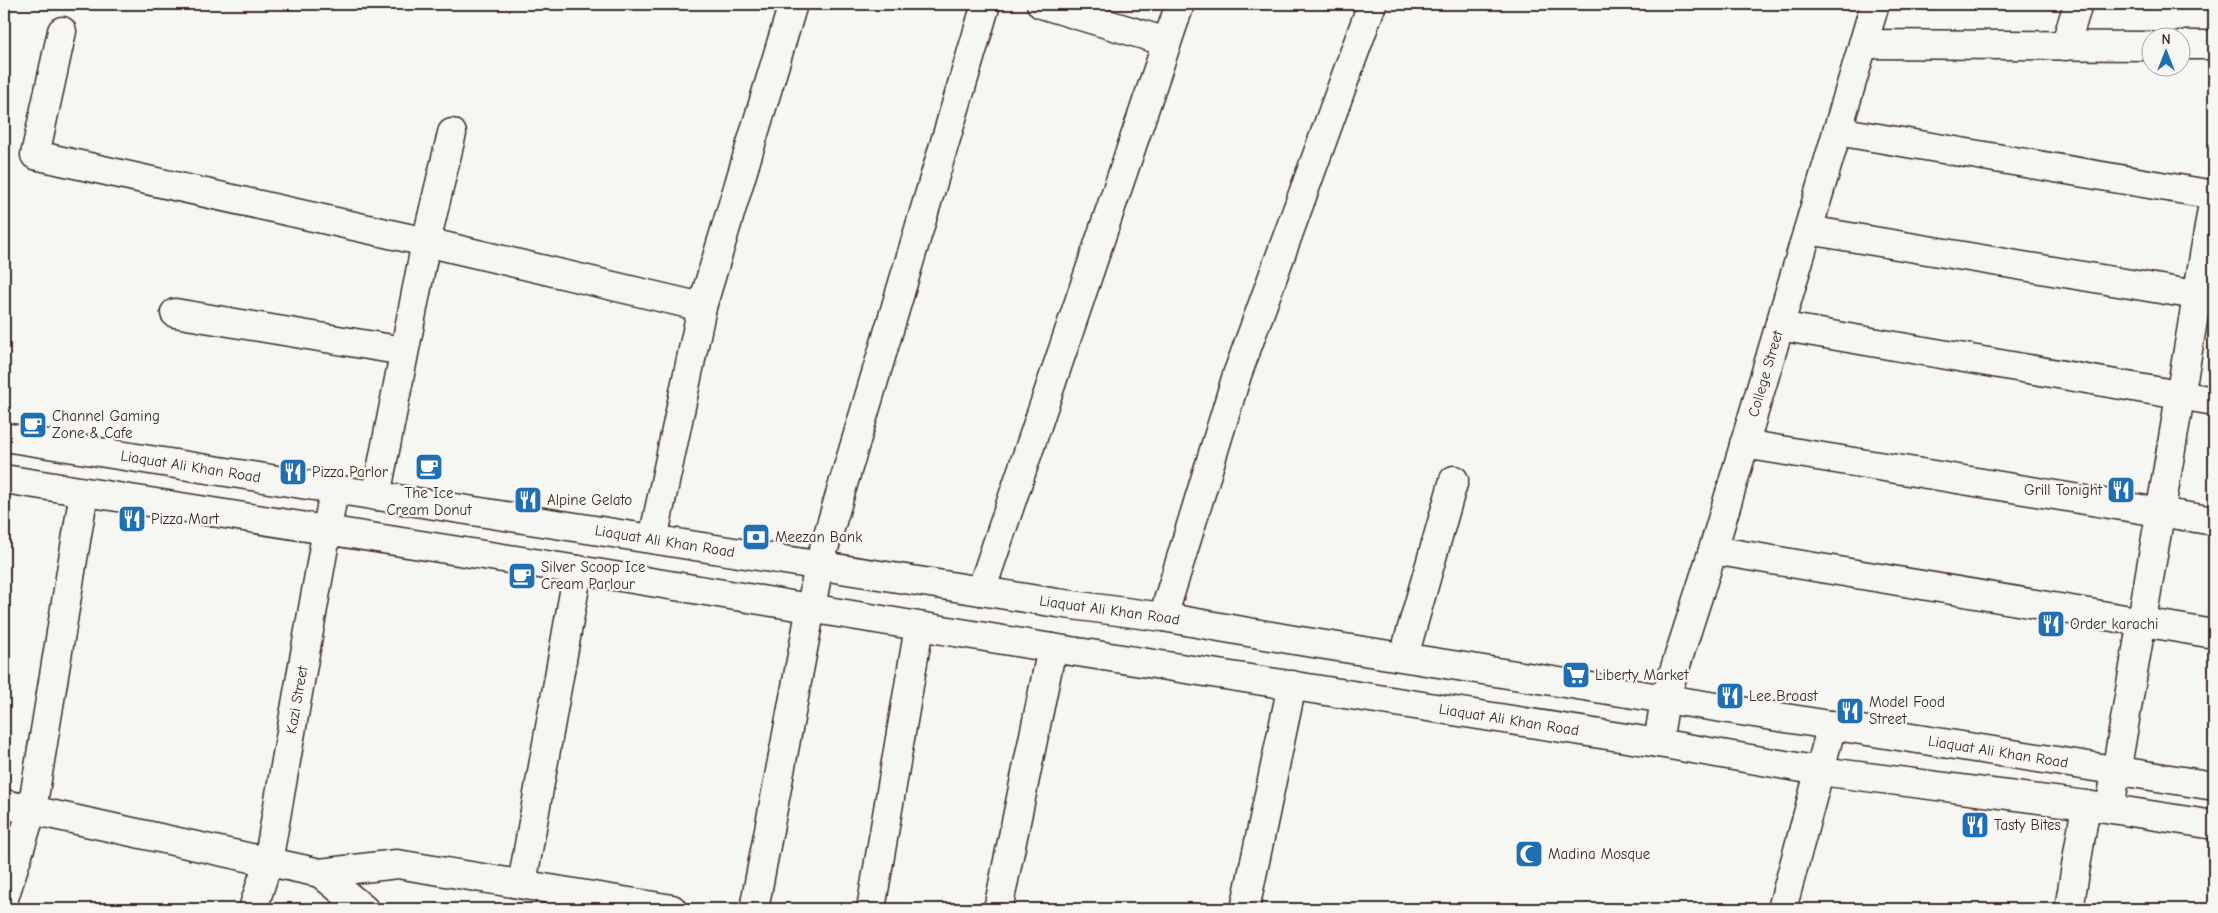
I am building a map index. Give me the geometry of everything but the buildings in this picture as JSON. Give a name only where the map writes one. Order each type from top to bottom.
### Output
[{"type":"street","points":[[653,539],[702,307],[793,4]]},
{"type":"street","points":[[754,909],[819,566],[986,4]]},
{"type":"street","points":[[1041,4],[1167,42]]},
{"type":"street","points":[[981,591],[1180,4]]},
{"type":"street","points":[[1163,617],[1237,375],[1372,4]]},
{"type":"street","name":"College Street","points":[[1658,743],[1665,699],[1713,550],[1875,4]]},
{"type":"street","points":[[2066,46],[2078,4]]},
{"type":"street","points":[[62,31],[35,155],[426,242],[702,307]]},
{"type":"street","points":[[1863,44],[2140,46]]},
{"type":"street","points":[[2190,46],[2214,45]]},
{"type":"street","points":[[1838,132],[2214,196],[2206,297],[2181,396],[2117,770],[2098,807],[2069,909]]},
{"type":"street","points":[[376,496],[426,242],[452,133]]},
{"type":"street","points":[[1808,230],[2206,297]]},
{"type":"street","points":[[175,313],[404,350]]},
{"type":"street","points":[[1779,326],[2214,401]]},
{"type":"street","name":"Liaquat Ali Khan Road","points":[[4,437],[819,566],[1163,617],[1294,640],[2214,786]]},
{"type":"street","points":[[1744,444],[2214,521]]},
{"type":"street","name":"Liaquat Ali Khan Road","points":[[4,479],[578,570],[918,627],[1658,743],[1820,771],[2098,807],[2214,825]]},
{"type":"street","points":[[1404,656],[1454,480]]},
{"type":"street","name":"Kazi Street","points":[[253,909],[268,862],[334,490]]},
{"type":"street","points":[[4,898],[32,810],[84,492]]},
{"type":"street","points":[[1713,550],[2214,634]]},
{"type":"street","points":[[522,884],[578,570]]},
{"type":"street","points":[[871,909],[918,627]]},
{"type":"street","points":[[998,909],[1052,648]]},
{"type":"street","points":[[1245,909],[1292,685]]},
{"type":"street","points":[[1782,909],[1832,725]]},
{"type":"street","points":[[4,804],[320,873],[397,864],[672,909]]},
{"type":"street","points":[[320,873],[364,909]]},
{"type":"place","name":"Channel Gaming Zone & Cafe","points":[[33,425]]},
{"type":"place","name":"The Ice Cream Donut","points":[[429,467]]},
{"type":"place","name":"Pizza Parlor","points":[[293,472]]},
{"type":"place","name":"Grill Tonight","points":[[2121,490]]},
{"type":"place","name":"Alpine Gelato","points":[[528,500]]},
{"type":"place","name":"Pizza Mart","points":[[132,519]]},
{"type":"place","name":"Meezan Bank","points":[[756,537]]},
{"type":"place","name":"Silver Scoop Ice Cream Parlour","points":[[522,576]]},
{"type":"place","name":"Order karachi","points":[[2051,624]]},
{"type":"place","name":"Liberty Market","points":[[1576,675]]},
{"type":"place","name":"Lee Broast","points":[[1730,696]]},
{"type":"place","name":"Model Food Street","points":[[1850,711]]},
{"type":"place","name":"Tasty Bites","points":[[1975,825]]},
{"type":"place","name":"Madina Mosque","points":[[1529,854]]}]
